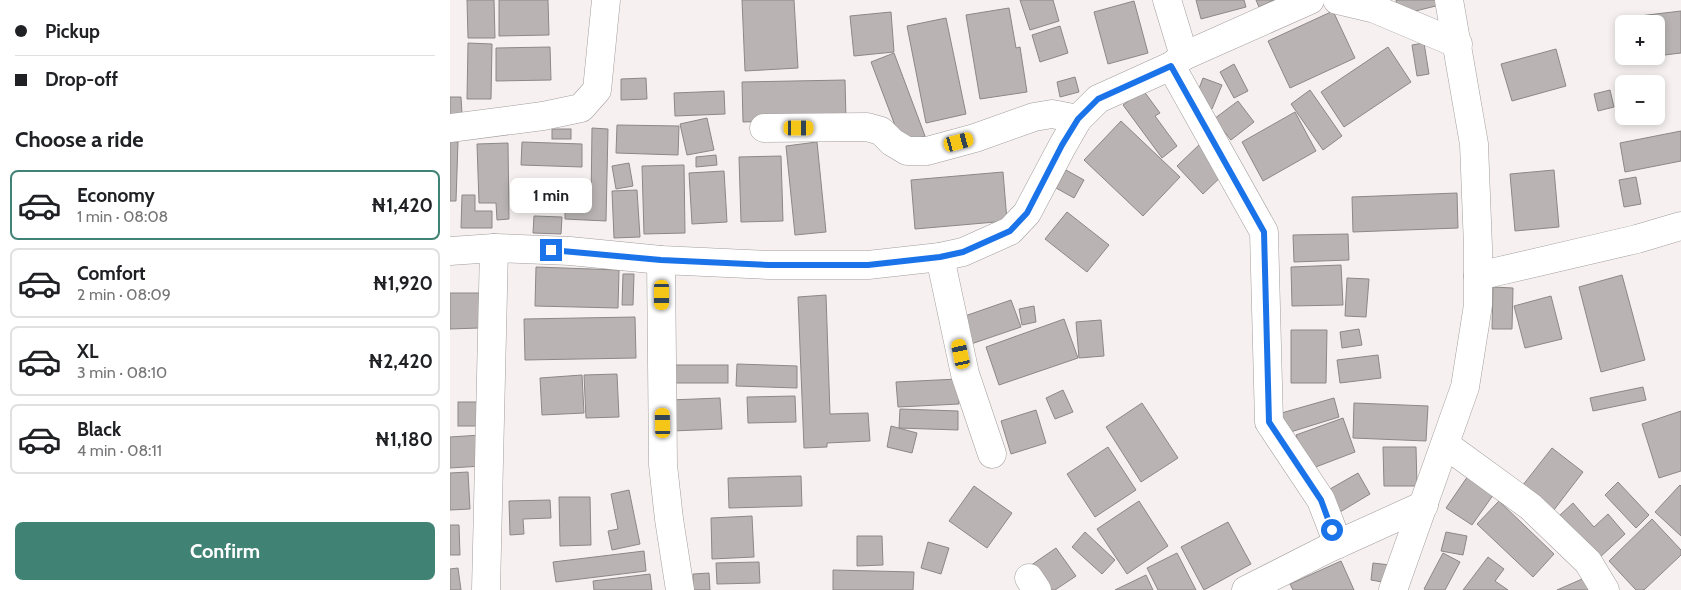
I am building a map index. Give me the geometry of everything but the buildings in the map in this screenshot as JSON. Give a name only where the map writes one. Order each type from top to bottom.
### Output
[{"type":"street","points":[[450,128],[543,116],[581,108],[597,90],[606,0]]},
{"type":"street","points":[[1167,0],[1178,61],[1264,232],[1269,422],[1321,500],[1338,544]]},
{"type":"street","points":[[450,251],[494,248],[570,251],[661,260],[769,265],[868,265],[940,257],[963,252],[1010,231],[1027,213],[1062,145],[1078,119],[1098,99],[1310,0]]},
{"type":"street","points":[[1338,0],[1375,9],[1458,44]]},
{"type":"street","points":[[1393,590],[1465,387],[1478,305],[1474,144],[1449,0]]},
{"type":"street","points":[[764,128],[867,127],[881,131],[892,142],[908,151],[927,151],[975,138],[1034,117],[1052,114],[1078,119]]},
{"type":"street","points":[[1478,276],[1637,239],[1681,226]]},
{"type":"street","points":[[486,590],[494,248]]},
{"type":"street","points":[[940,257],[966,374],[992,454]]},
{"type":"street","points":[[661,260],[663,465],[680,590]]},
{"type":"street","points":[[1446,444],[1531,507],[1588,562],[1605,590]]},
{"type":"street","points":[[1246,590],[1338,544],[1424,505]]},
{"type":"route","points":[[551,250],[661,260],[769,265],[868,265],[940,257],[963,252],[1010,231],[1027,213],[1062,145],[1078,119],[1098,99],[1171,66],[1264,232],[1269,422],[1321,500],[1332,530]]}]
